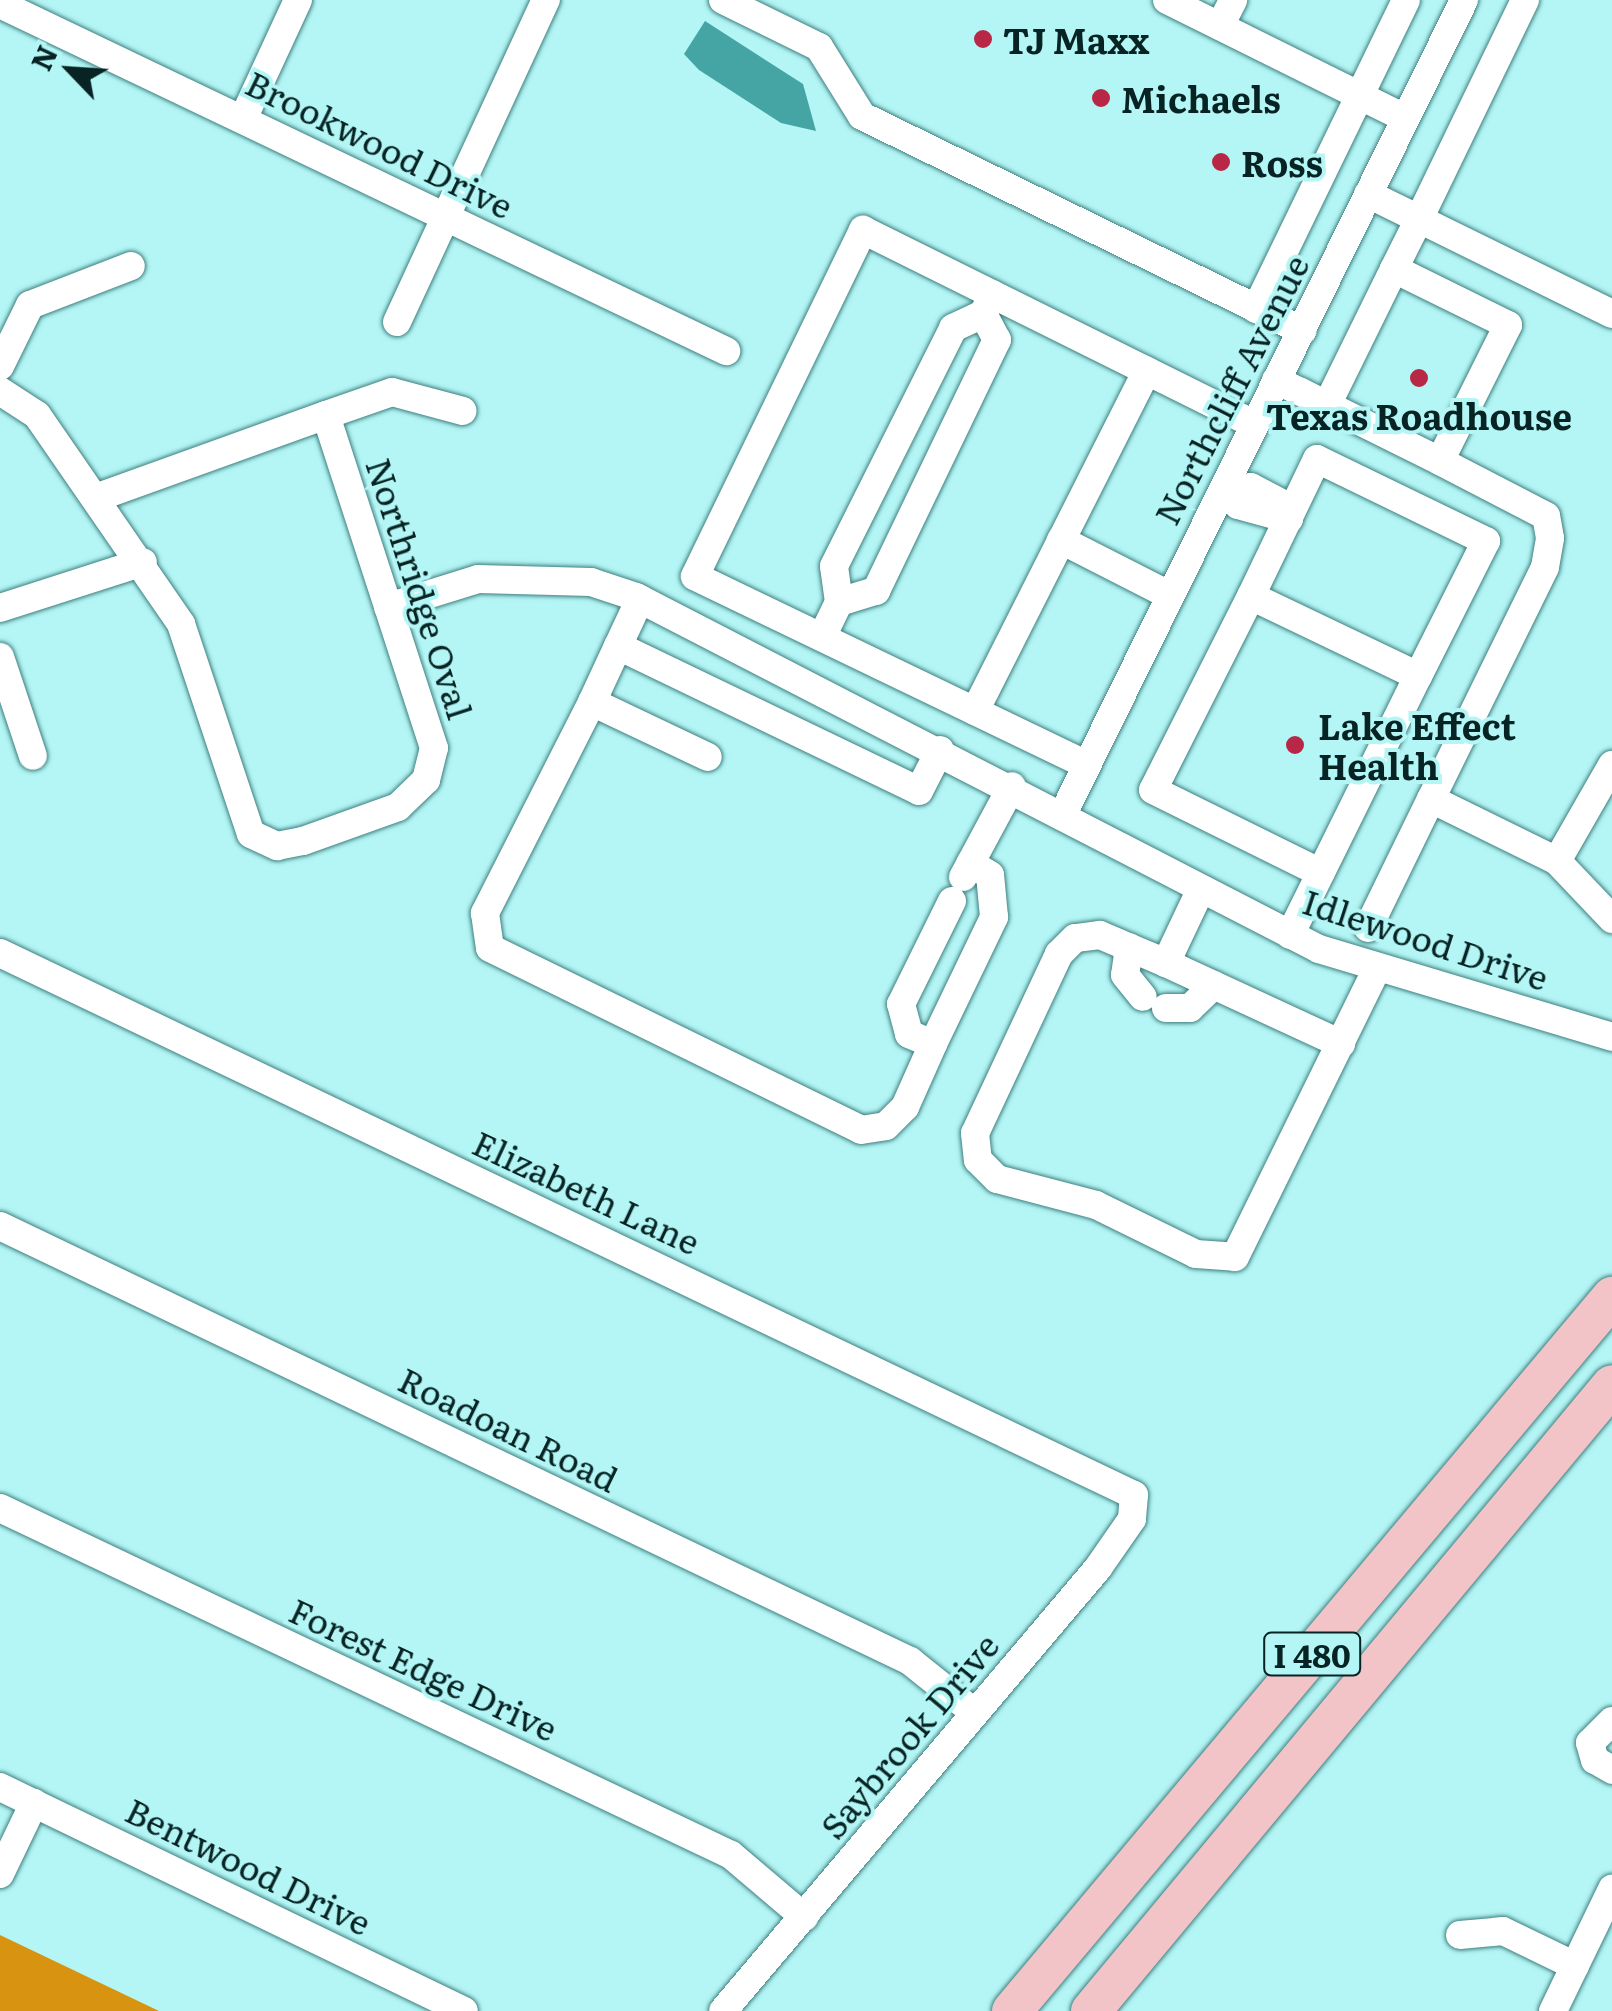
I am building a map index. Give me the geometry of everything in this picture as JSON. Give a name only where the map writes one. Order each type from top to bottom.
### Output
[{"type":"highway","name":"I 480","points":[[1012,2011],[1612,1297]]},
{"type":"highway","name":"I 480","points":[[1091,2011],[1612,1386]]},
{"type":"street","points":[[243,119],[298,0]]},
{"type":"street","points":[[396,322],[546,0]]},
{"type":"street","points":[[723,0],[819,46],[862,116],[1302,330]]},
{"type":"street","points":[[1167,0],[1406,118]]},
{"type":"street","points":[[1220,26],[1233,0]]},
{"type":"street","points":[[1256,308],[1406,0]]},
{"type":"street","name":"Northcliff Avenue","points":[[1064,812],[1169,595],[1230,489],[1253,424],[1464,0]]},
{"type":"street","points":[[1327,406],[1525,0]]},
{"type":"street","name":"Brookwood Drive","points":[[0,4],[43,12],[243,119],[726,351]]},
{"type":"street","points":[[1368,194],[1612,314]]},
{"type":"street","points":[[1086,765],[695,576],[863,230],[988,304],[1147,371],[1253,424]]},
{"type":"street","points":[[0,366],[30,305],[131,266]]},
{"type":"street","points":[[1394,269],[1508,326],[1440,461]]},
{"type":"street","points":[[839,602],[876,592],[997,340],[988,304]]},
{"type":"street","points":[[822,637],[839,602],[834,566],[910,413],[953,328],[988,304]]},
{"type":"street","points":[[975,711],[1147,371]]},
{"type":"street","points":[[1276,380],[1546,516],[1550,538],[1544,570],[1368,928]]},
{"type":"street","name":"Northridge Oval","points":[[0,391],[37,416],[142,562],[181,624],[251,834],[277,846],[398,808],[426,780],[434,748],[326,415]]},
{"type":"street","points":[[94,498],[392,392],[463,411]]},
{"type":"street","points":[[1290,936],[1486,541],[1317,458],[1153,790],[1321,872]]},
{"type":"street","points":[[1230,489],[1238,505],[1289,519]]},
{"type":"street","points":[[1061,540],[1169,595]]},
{"type":"street","points":[[0,608],[142,562]]},
{"type":"street","name":"Idlewood Drive","points":[[388,607],[478,579],[591,582],[640,600],[1064,812],[1200,891],[1290,936],[1377,969],[1612,1037]]},
{"type":"street","points":[[1251,596],[1418,676]]},
{"type":"street","points":[[640,600],[484,913],[490,948],[861,1130],[886,1126],[905,1107],[994,917],[990,875],[962,881]]},
{"type":"street","points":[[618,646],[920,791],[940,750]]},
{"type":"street","points":[[0,657],[33,756]]},
{"type":"street","points":[[592,702],[708,757]]},
{"type":"street","points":[[1557,861],[1612,765]]},
{"type":"street","points":[[933,1044],[909,1034],[901,1004],[1012,786]]},
{"type":"street","points":[[1431,799],[1557,861],[1612,919]]},
{"type":"street","points":[[1166,962],[1200,891]]},
{"type":"street","points":[[1341,1044],[1166,962],[1088,935],[1059,954],[975,1133],[978,1160],[997,1180],[1096,1205],[1196,1254],[1235,1257],[1341,1044],[1377,969]]},
{"type":"street","points":[[1129,947],[1125,975],[1154,1002],[1190,1008],[1214,985]]},
{"type":"street","name":"Elizabeth Lane","points":[[0,953],[1137,1500]]},
{"type":"street","name":"Roadoan Road","points":[[0,1226],[910,1662],[974,1714]]},
{"type":"street","name":"Saybrook Drive","points":[[723,2011],[1098,1568],[1137,1500]]},
{"type":"street","name":"Forest Edge Drive","points":[[0,1508],[731,1855],[804,1916]]},
{"type":"street","points":[[1612,1721],[1590,1743],[1594,1760],[1612,1770]]},
{"type":"street","name":"Bentwood Drive","points":[[0,1787],[464,2011]]},
{"type":"street","points":[[0,1874],[34,1803]]},
{"type":"street","points":[[1552,2011],[1612,1889]]},
{"type":"street","points":[[1460,1935],[1503,1931],[1575,1966]]},
{"type":"shaded area","points":[[0,1935],[159,2011],[0,2011]]},
{"type":"water","points":[[705,21],[803,84],[816,131],[781,123],[699,70],[684,54]]},
{"type":"place","name":"TJ Maxx","points":[[983,39]]},
{"type":"place","name":"Michaels","points":[[1101,98]]},
{"type":"place","name":"Ross","points":[[1221,162]]},
{"type":"place","name":"Texas Roadhouse","points":[[1419,378]]},
{"type":"place","name":"Lake Effect Health","points":[[1295,745]]}]
